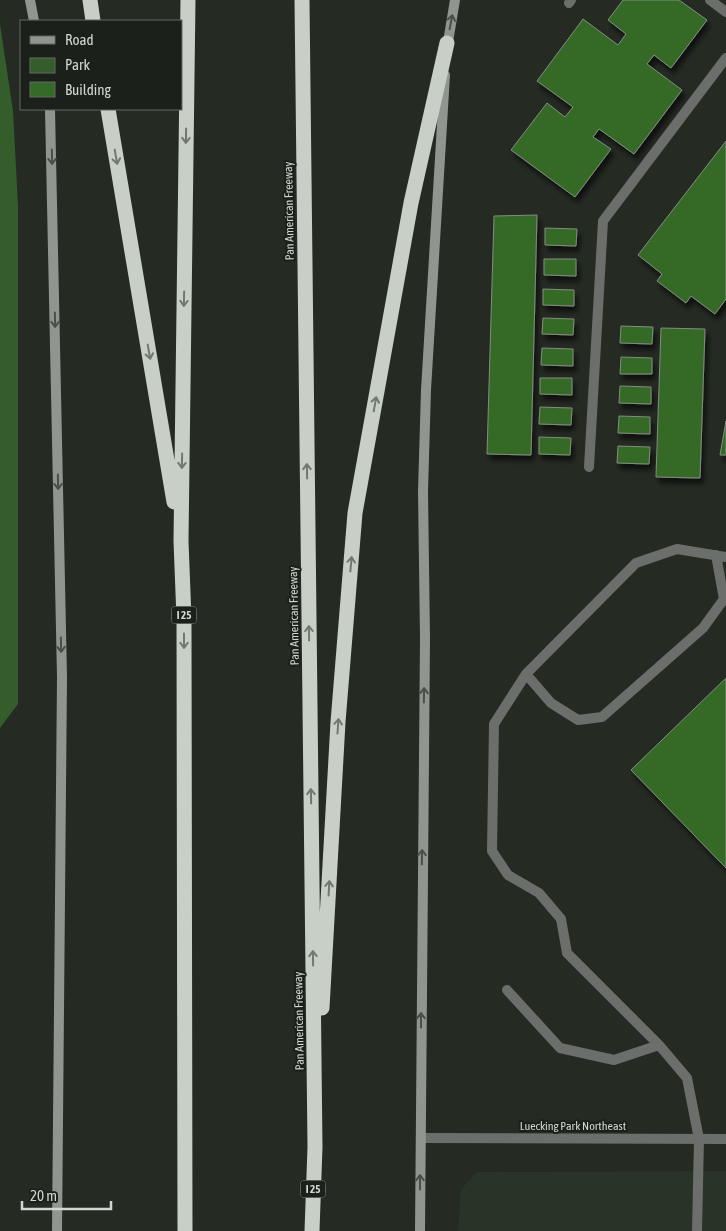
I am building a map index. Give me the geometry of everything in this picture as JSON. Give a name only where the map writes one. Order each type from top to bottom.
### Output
[{"type":"highway","points":[[90,0],[94,20]]},
{"type":"highway","name":"I 25","points":[[184,1231],[184,620],[181,541],[188,0]]},
{"type":"highway","name":"Pan American Freeway","points":[[302,0],[315,1147],[312,1231]]},
{"type":"highway","points":[[315,1147],[338,722],[355,513],[412,203],[447,43]]},
{"type":"highway","points":[[108,110],[181,541]]},
{"type":"main road","points":[[30,0],[34,20]]},
{"type":"main road","points":[[420,1231],[425,638],[423,491],[426,390],[447,43],[455,0]]},
{"type":"main road","points":[[50,110],[62,677],[57,1231]]},
{"type":"street","points":[[710,0],[726,12]]},
{"type":"street","points":[[589,467],[603,221],[726,58]]},
{"type":"street","points":[[526,674],[551,703],[578,720],[602,717],[702,628],[724,599],[721,556],[677,549],[636,563],[526,674],[494,724],[492,851],[508,875],[539,893],[561,919],[567,953],[659,1045],[687,1078],[699,1139],[698,1231]]},
{"type":"street","points":[[508,990],[560,1048],[614,1060],[659,1045]]},
{"type":"street","name":"Luecking Park Northeast","points":[[421,1138],[726,1139]]},
{"type":"shaded area","points":[[726,1171],[726,1231],[458,1231],[461,1189],[477,1172]]},
{"type":"green space","points":[[0,24],[13,111],[18,206],[18,704],[0,728]]},
{"type":"building","points":[[623,0],[679,0],[707,20],[671,68],[654,55],[647,64],[682,90],[634,154],[599,129],[593,137],[611,149],[575,197],[511,150],[547,103],[565,117],[573,107],[537,81],[583,19],[618,45],[626,34],[608,20]]},
{"type":"building","points":[[726,141],[726,299],[715,314],[691,296],[686,303],[657,281],[662,274],[638,255]]},
{"type":"building","points":[[537,215],[531,455],[487,454],[494,216]]},
{"type":"building","points":[[545,228],[577,229],[576,246],[545,245]]},
{"type":"building","points":[[544,259],[576,259],[576,276],[544,275]]},
{"type":"building","points":[[543,289],[574,290],[574,306],[543,305]]},
{"type":"building","points":[[543,318],[574,319],[573,335],[542,334]]},
{"type":"building","points":[[621,326],[653,327],[652,344],[620,343]]},
{"type":"building","points":[[661,328],[705,329],[700,478],[656,477]]},
{"type":"building","points":[[542,348],[573,349],[573,366],[541,365]]},
{"type":"building","points":[[621,357],[652,358],[652,374],[620,374]]},
{"type":"building","points":[[540,378],[572,378],[572,395],[540,394]]},
{"type":"building","points":[[620,386],[651,387],[651,404],[619,403]]},
{"type":"building","points":[[540,407],[572,408],[571,425],[539,424]]},
{"type":"building","points":[[619,416],[650,417],[650,434],[618,433]]},
{"type":"building","points":[[726,421],[726,455],[720,455]]},
{"type":"building","points":[[539,437],[571,438],[570,455],[539,454]]},
{"type":"building","points":[[618,446],[650,447],[649,464],[617,463]]},
{"type":"building","points":[[726,678],[726,868],[631,770]]}]
